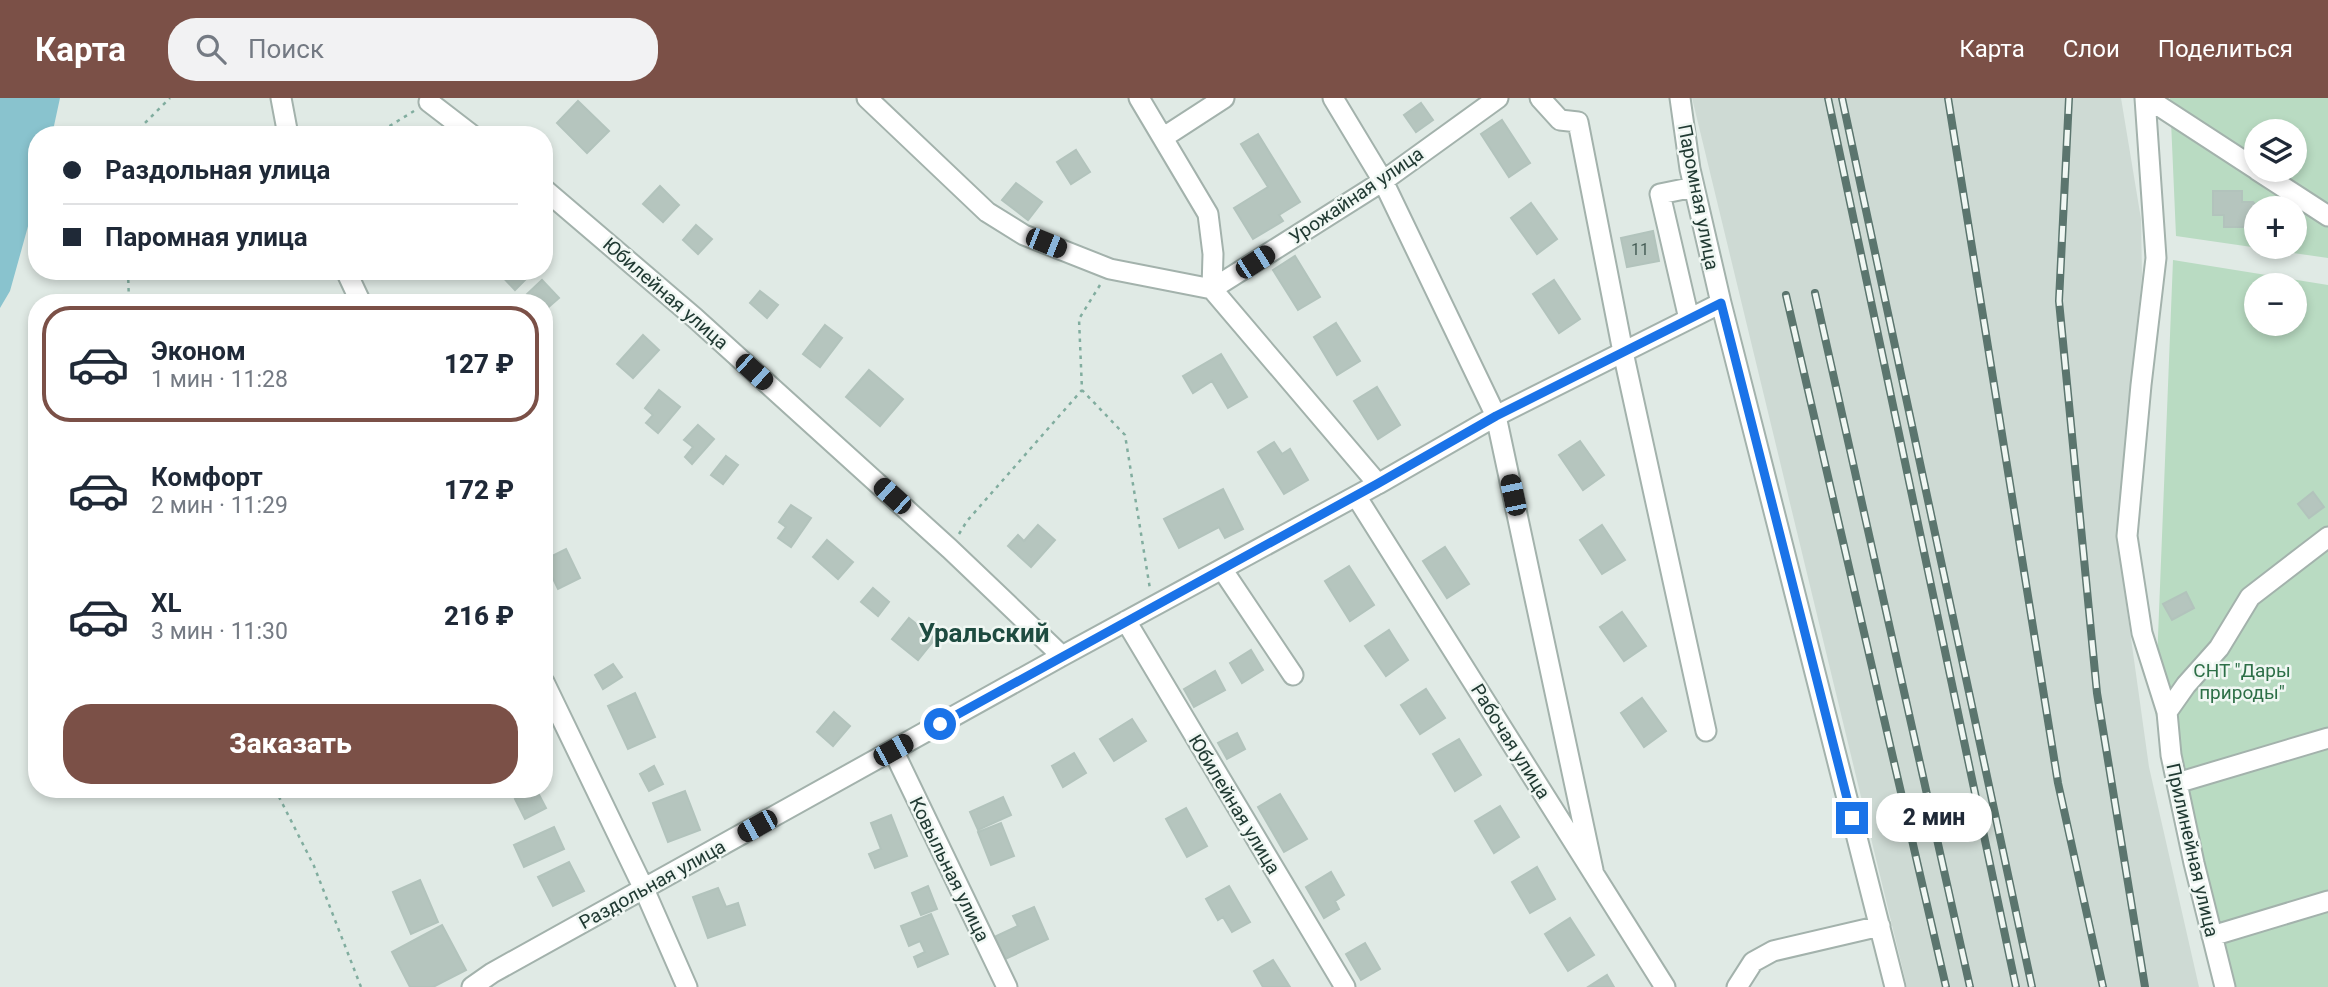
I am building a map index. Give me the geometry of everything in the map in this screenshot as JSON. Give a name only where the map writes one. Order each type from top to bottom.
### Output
[{"type":"street","points":[[281,98],[286,126]]},
{"type":"street","points":[[867,98],[987,212],[1024,235],[1110,270],[1212,289],[1377,484]]},
{"type":"street","points":[[1139,98],[1208,214],[1213,254],[1212,289]]},
{"type":"street","points":[[1164,137],[1224,98]]},
{"type":"street","points":[[1333,98],[1383,181],[1496,416],[1593,870]]},
{"type":"street","name":"Урожайная улица","points":[[1212,289],[1383,181],[1498,98]]},
{"type":"street","points":[[1540,98],[1560,120],[1578,122],[1623,352],[1706,731]]},
{"type":"street","name":"Паромная улица","points":[[1680,98],[1694,187],[1721,303],[1895,987]]},
{"type":"street","points":[[2146,98],[2244,161]]},
{"type":"street","name":"Прилинейная улица","points":[[2146,98],[2156,258],[2127,536],[2142,633],[2168,712],[2171,755],[2225,987]]},
{"type":"street","points":[[429,102],[460,126]]},
{"type":"street","points":[[2276,182],[2328,215]]},
{"type":"street","points":[[1689,319],[1660,194],[1694,187]]},
{"type":"street","name":"Юбилейная улица","points":[[553,197],[695,318],[950,549],[1062,656]]},
{"type":"street","name":"Раздольная улица","points":[[472,987],[492,973],[644,888],[1356,496],[1496,416],[1721,303]]},
{"type":"street","name":"Рабочая улица","points":[[1356,496],[1665,987]]},
{"type":"street","points":[[2168,712],[2186,685],[2220,648],[2250,597],[2328,537]]},
{"type":"street","points":[[1222,569],[1293,674]]},
{"type":"street","name":"Юбилейная улица","points":[[1126,621],[1345,987]]},
{"type":"street","points":[[553,701],[644,888],[687,987]]},
{"type":"street","points":[[2177,783],[2328,738]]},
{"type":"street","name":"Ковыльная улица","points":[[893,750],[1007,987]]},
{"type":"street","points":[[2212,936],[2328,901]]},
{"type":"street","points":[[1737,987],[1753,962],[1773,951],[1880,926]]},
{"type":"path","points":[[142,126],[170,98]]},
{"type":"path","points":[[390,126],[429,102]]},
{"type":"path","points":[[1110,270],[1080,318],[1082,390],[1125,435],[1153,606]]},
{"type":"path","points":[[950,549],[967,521],[1082,390]]},
{"type":"path","points":[[280,798],[314,866],[361,987]]},
{"type":"shaded area","points":[[1692,98],[2121,98],[2141,219],[2142,276],[2117,538],[2149,767],[2199,987],[1907,987]]},
{"type":"green space","points":[[2170,98],[2328,98],[2328,258],[2307,255],[2307,196],[2244,196],[2244,246],[2176,236]]},
{"type":"green space","name":"СНТ \"Дары природы\"","points":[[2173,260],[2254,273],[2244,273],[2244,336],[2307,336],[2307,282],[2328,285],[2328,987],[2214,987],[2155,712]]},
{"type":"water","points":[[0,98],[60,98],[54,126],[28,126],[28,226],[10,291],[0,308]]},
{"type":"building","points":[[578,101],[609,131],[587,153],[557,123]]},
{"type":"building","points":[[1421,103],[1433,120],[1416,132],[1404,115]]},
{"type":"building","points":[[1502,120],[1530,163],[1509,177],[1481,134]]},
{"type":"building","points":[[1258,134],[1300,202],[1279,215],[1283,221],[1253,239],[1234,208],[1268,187],[1241,144]]},
{"type":"building","points":[[1076,150],[1090,172],[1071,184],[1057,162]]},
{"type":"building","points":[[1016,183],[1042,202],[1028,220],[1002,200]]},
{"type":"building","points":[[660,186],[679,205],[663,222],[643,204]]},
{"type":"building","points":[[2213,191],[2242,191],[2244,227],[2224,227],[2224,215],[2213,215]]},
{"type":"building","points":[[1531,203],[1557,239],[1537,254],[1511,218]]},
{"type":"building","points":[[696,225],[712,239],[698,254],[683,240]]},
{"type":"building","points":[[1653,231],[1659,261],[1627,267],[1621,238]]},
{"type":"building","points":[[1295,256],[1320,297],[1298,310],[1273,270]]},
{"type":"building","points":[[506,280],[525,280],[515,290]]},
{"type":"building","points":[[542,280],[559,298],[553,303],[553,294],[527,294]]},
{"type":"building","points":[[1554,280],[1580,319],[1559,333],[1533,294]]},
{"type":"building","points":[[760,291],[778,305],[767,318],[750,303]]},
{"type":"building","points":[[1336,323],[1360,361],[1337,375],[1314,337]]},
{"type":"building","points":[[825,325],[842,338],[820,367],[803,354]]},
{"type":"building","points":[[643,335],[659,350],[633,378],[617,364]]},
{"type":"building","points":[[1221,354],[1247,397],[1228,408],[1212,381],[1193,393],[1183,376]]},
{"type":"building","points":[[869,370],[903,399],[880,426],[846,397]]},
{"type":"building","points":[[1377,387],[1400,425],[1378,439],[1354,401]]},
{"type":"building","points":[[659,390],[680,407],[658,433],[646,423],[653,415],[645,408]]},
{"type":"building","points":[[698,425],[714,439],[692,464],[685,457],[693,447],[684,440]]},
{"type":"building","points":[[1580,441],[1604,475],[1583,490],[1559,455]]},
{"type":"building","points":[[1274,442],[1282,454],[1290,449],[1308,480],[1284,494],[1258,452]]},
{"type":"building","points":[[726,456],[738,465],[723,484],[711,475]]},
{"type":"building","points":[[1223,489],[1243,529],[1225,538],[1219,527],[1179,548],[1164,519]]},
{"type":"building","points":[[2313,492],[2324,507],[2309,518],[2298,504]]},
{"type":"building","points":[[791,505],[811,518],[791,547],[778,538],[786,527],[779,522]]},
{"type":"building","points":[[1038,525],[1055,540],[1031,567],[1008,546],[1018,535],[1024,541]]},
{"type":"building","points":[[1602,525],[1625,560],[1602,574],[1580,540]]},
{"type":"building","points":[[827,540],[853,562],[838,579],[813,557]]},
{"type":"building","points":[[1445,547],[1469,584],[1447,598],[1423,561]]},
{"type":"building","points":[[566,549],[580,578],[558,589],[553,579],[553,556]]},
{"type":"building","points":[[1349,566],[1374,605],[1350,621],[1325,581]]},
{"type":"building","points":[[873,588],[889,602],[878,616],[861,602]]},
{"type":"building","points":[[2186,592],[2194,608],[2172,620],[2163,604]]},
{"type":"building","points":[[1622,612],[1646,646],[1624,661],[1600,627]]},
{"type":"building","points":[[909,618],[935,639],[918,660],[892,639]]},
{"type":"building","points":[[1389,630],[1408,660],[1386,676],[1365,646]]},
{"type":"building","points":[[1251,650],[1263,670],[1242,683],[1230,663]]},
{"type":"building","points":[[613,664],[622,677],[603,689],[595,675]]},
{"type":"building","points":[[1215,671],[1225,690],[1194,707],[1184,689]]},
{"type":"building","points":[[1426,689],[1445,718],[1420,734],[1401,705]]},
{"type":"building","points":[[635,693],[655,737],[628,749],[608,706]]},
{"type":"building","points":[[1642,698],[1666,731],[1644,747],[1621,713]]},
{"type":"building","points":[[834,712],[850,726],[833,746],[817,732]]},
{"type":"building","points":[[1132,719],[1146,741],[1114,761],[1100,739]]},
{"type":"building","points":[[1237,733],[1245,749],[1227,759],[1218,743]]},
{"type":"building","points":[[1459,739],[1481,775],[1455,791],[1433,754]]},
{"type":"building","points":[[1074,753],[1086,773],[1063,787],[1052,766]]},
{"type":"building","points":[[654,766],[663,784],[649,791],[640,774]]},
{"type":"building","points":[[685,791],[700,830],[668,842],[653,803]]},
{"type":"building","points":[[1280,794],[1307,839],[1284,852],[1258,807]]},
{"type":"building","points":[[1003,797],[1011,815],[978,830],[970,812]]},
{"type":"building","points":[[541,798],[546,808],[525,819],[515,799]]},
{"type":"building","points":[[1500,806],[1519,837],[1494,853],[1475,821]]},
{"type":"building","points":[[1186,808],[1207,846],[1187,857],[1166,819]]},
{"type":"building","points":[[891,815],[907,856],[875,868],[869,854],[881,849],[871,823]]},
{"type":"building","points":[[1001,823],[1014,856],[991,865],[978,832]]},
{"type":"building","points":[[554,827],[564,849],[524,867],[514,845]]},
{"type":"building","points":[[569,862],[584,891],[553,906],[538,877]]},
{"type":"building","points":[[1537,867],[1555,899],[1530,913],[1512,882]]},
{"type":"building","points":[[1331,872],[1344,895],[1335,901],[1339,909],[1324,918],[1306,887]]},
{"type":"building","points":[[420,880],[438,922],[411,934],[393,892]]},
{"type":"building","points":[[928,886],[937,909],[921,915],[912,893]]},
{"type":"building","points":[[1229,886],[1250,922],[1232,932],[1223,917],[1218,920],[1206,899]]},
{"type":"building","points":[[718,888],[726,907],[738,903],[745,925],[708,938],[693,897]]},
{"type":"building","points":[[1034,907],[1048,939],[1001,961],[990,939],[1018,926],[1013,916]]},
{"type":"building","points":[[931,914],[948,954],[918,967],[914,957],[925,952],[920,941],[909,946],[901,926]]},
{"type":"building","points":[[1570,918],[1594,955],[1568,971],[1545,934]]},
{"type":"building","points":[[442,925],[466,970],[433,987],[410,987],[392,952]]},
{"type":"building","points":[[1365,943],[1380,969],[1361,980],[1346,954]]},
{"type":"building","points":[[1273,960],[1290,987],[1263,987],[1254,971]]},
{"type":"building","points":[[1607,975],[1614,987],[1588,987]]},
{"type":"railway","points":[[1828,98],[2016,987]]},
{"type":"railway","points":[[1842,98],[2032,987]]},
{"type":"railway","points":[[1948,98],[2058,783],[2103,987]]},
{"type":"railway","points":[[2069,98],[2059,301],[2097,693],[2145,987]]},
{"type":"railway","points":[[1815,293],[1970,987]]},
{"type":"railway","points":[[1786,295],[1946,987]]},
{"type":"district","name":"Уральский","points":[[984,633]]},
{"type":"route","points":[[940,724],[1496,416],[1721,303],[1852,818]]}]
